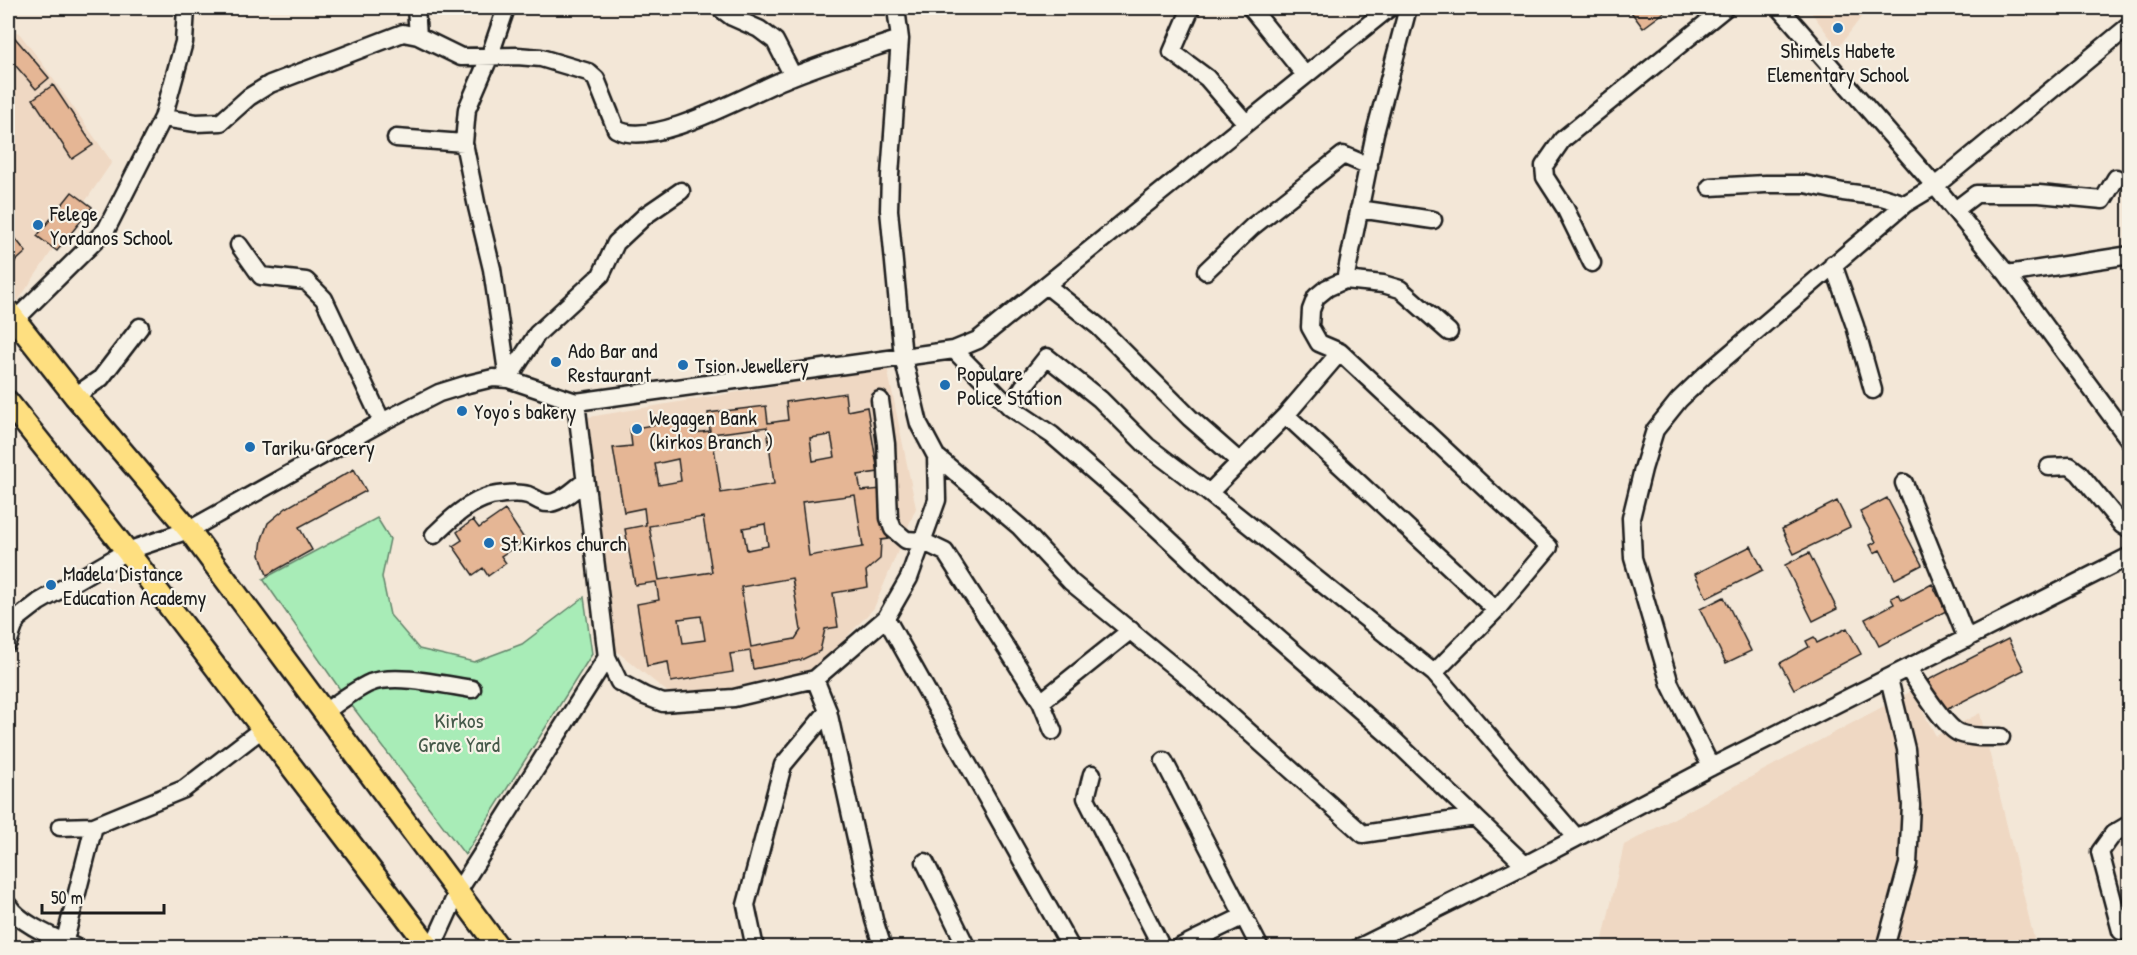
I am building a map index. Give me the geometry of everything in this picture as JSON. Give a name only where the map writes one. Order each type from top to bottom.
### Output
[{"type":"main road","points":[[11,315],[75,396],[189,530],[499,948]]},
{"type":"main road","points":[[8,402],[127,551],[431,948]]},
{"type":"street","points":[[11,315],[106,230],[162,118],[184,42],[186,8]]},
{"type":"street","points":[[416,8],[418,36]]},
{"type":"street","points":[[506,8],[489,58],[467,109],[464,143],[492,269],[508,379]]},
{"type":"street","points":[[720,8],[732,17],[759,29],[775,41],[793,76]]},
{"type":"street","points":[[896,8],[900,39],[890,165],[889,210],[903,357],[919,424],[936,456],[1020,527],[1071,582],[1131,630],[1363,834],[1475,817]]},
{"type":"street","points":[[1191,8],[1172,52],[1207,78],[1246,123]]},
{"type":"street","points":[[1251,8],[1305,75]]},
{"type":"street","points":[[8,643],[12,622],[39,602],[127,551],[189,530],[382,422],[439,393],[493,378],[508,379],[576,402],[954,350],[978,340],[1389,8]]},
{"type":"street","points":[[1345,280],[1375,133],[1408,8]]},
{"type":"street","points":[[1592,263],[1565,208],[1545,177],[1544,166],[1562,140],[1725,8]]},
{"type":"street","points":[[1780,8],[1935,186],[2007,274],[2130,441]]},
{"type":"street","points":[[1711,767],[1670,684],[1633,558],[1631,518],[1655,430],[1679,400],[1705,375],[1833,264],[1905,204],[1935,186],[2130,26]]},
{"type":"street","points":[[162,118],[196,123],[221,122],[249,98],[270,84],[403,33],[418,36],[461,57],[541,58],[588,72],[596,79],[616,129],[624,133],[652,132],[716,112],[793,76],[900,39]]},
{"type":"street","points":[[396,138],[464,143]]},
{"type":"street","points":[[1206,271],[1252,227],[1343,155],[1369,166]]},
{"type":"street","points":[[1955,210],[1976,195],[2039,194],[2103,200],[2116,178]]},
{"type":"street","points":[[1710,187],[1805,184],[1882,197],[1905,204]]},
{"type":"street","points":[[508,379],[537,334],[601,275],[616,243],[646,215],[681,190]]},
{"type":"street","points":[[1359,208],[1433,220]]},
{"type":"street","points":[[239,245],[261,276],[306,281],[324,299],[382,422]]},
{"type":"street","points":[[2007,274],[2130,255]]},
{"type":"street","points":[[1833,264],[1855,326],[1873,390]]},
{"type":"street","points":[[1434,673],[1496,610],[1549,547],[1340,352],[1319,343],[1310,327],[1311,310],[1316,297],[1327,288],[1345,280],[1383,284],[1400,289],[1449,332]]},
{"type":"street","points":[[1046,285],[1100,327],[1190,418],[1240,462]]},
{"type":"street","points":[[75,396],[101,378],[140,327]]},
{"type":"street","points":[[954,350],[1010,406],[1052,435],[1127,500],[1225,592],[1392,738],[1525,865]]},
{"type":"street","points":[[1209,493],[1286,415],[1340,352]]},
{"type":"street","points":[[1010,406],[1047,357],[1100,399],[1147,446],[1434,673],[1576,837]]},
{"type":"street","points":[[880,400],[886,444],[889,518],[893,529],[906,540],[922,541],[945,552],[1041,702],[1053,731]]},
{"type":"street","points":[[576,402],[607,657],[619,682],[663,703],[734,698],[815,679],[886,618],[909,578],[937,500],[936,456]]},
{"type":"street","points":[[1286,415],[1496,610]]},
{"type":"street","points":[[2049,467],[2070,466],[2079,473],[2122,525],[2130,530]]},
{"type":"street","points":[[434,535],[464,508],[492,496],[528,495],[550,503],[561,500],[585,481]]},
{"type":"street","points":[[1904,483],[1967,639]]},
{"type":"street","points":[[1358,948],[2130,556]]},
{"type":"street","points":[[886,618],[1071,948]]},
{"type":"street","points":[[1041,702],[1131,630]]},
{"type":"street","points":[[431,948],[457,893],[607,657]]},
{"type":"street","points":[[1908,669],[1946,723],[1956,732],[1969,736],[2001,737]]},
{"type":"street","points":[[323,713],[369,684],[383,679],[426,681],[472,689]]},
{"type":"street","points":[[815,679],[828,711],[873,920],[882,948]]},
{"type":"street","points":[[1885,948],[1908,864],[1911,805],[1906,748],[1889,679]]},
{"type":"street","points":[[755,948],[746,905],[783,765],[828,711]]},
{"type":"street","points":[[60,827],[94,826],[184,789],[262,729]]},
{"type":"street","points":[[1164,761],[1260,948]]},
{"type":"street","points":[[1092,774],[1086,798],[1162,948]]},
{"type":"street","points":[[2121,931],[2100,852],[2113,834],[2130,824]]},
{"type":"street","points":[[8,905],[12,912],[69,946],[94,826]]},
{"type":"street","points":[[926,862],[967,948]]},
{"type":"street","points":[[1178,948],[1244,916]]},
{"type":"shaded area","name":"Shimels Habete Elementary School","points":[[1808,8],[1868,8],[1838,48]]},
{"type":"shaded area","name":"Felege Yordanos School","points":[[8,29],[19,33],[112,162],[18,301],[8,288]]},
{"type":"shaded area","points":[[887,367],[916,508],[874,608],[808,678],[675,698],[610,646],[583,418]]},
{"type":"shaded area","points":[[1912,691],[1936,736],[1980,713],[2036,947],[1601,948],[1624,845]]},
{"type":"green space","name":"Kirkos Grave Yard","points":[[377,518],[390,539],[382,577],[390,615],[419,649],[474,662],[522,644],[584,597],[592,654],[465,855],[346,698],[263,579]]},
{"type":"building","points":[[1630,8],[1670,8],[1643,28]]},
{"type":"building","points":[[10,32],[49,78],[36,89],[8,57],[8,34]]},
{"type":"building","points":[[53,85],[93,145],[72,159],[33,99]]},
{"type":"building","points":[[72,192],[92,207],[57,251],[37,236]]},
{"type":"building","points":[[8,229],[26,252],[8,268]]},
{"type":"building","points":[[845,393],[847,411],[867,407],[878,472],[858,475],[861,491],[882,489],[888,539],[881,540],[880,559],[866,571],[868,587],[833,593],[838,627],[825,629],[820,651],[801,660],[753,669],[750,651],[730,654],[733,672],[671,682],[668,662],[647,666],[637,604],[659,600],[656,582],[635,585],[625,529],[646,525],[644,508],[624,512],[613,448],[632,446],[630,429],[690,418],[693,433],[710,431],[708,413],[766,406],[768,423],[788,420],[786,402]],"holes":[[[767,427],[774,484],[721,493],[712,434]],[[831,435],[835,457],[813,461],[810,438]],[[678,459],[681,481],[659,485],[655,464]],[[855,495],[863,547],[809,556],[802,502]],[[703,517],[712,572],[659,580],[649,526]],[[765,524],[768,546],[747,550],[743,528]],[[792,578],[801,630],[795,639],[751,647],[741,587]],[[701,616],[705,640],[683,643],[679,619]]]},
{"type":"building","points":[[354,469],[366,491],[299,527],[312,550],[267,575],[260,555],[262,539],[268,523],[286,508]]},
{"type":"building","points":[[1887,498],[1922,565],[1895,579],[1880,550],[1874,553],[1870,545],[1876,542],[1860,512]]},
{"type":"building","points":[[1837,501],[1850,527],[1794,554],[1782,529]]},
{"type":"building","name":"St.Kirkos church","points":[[505,510],[525,540],[501,556],[506,563],[488,576],[483,568],[473,575],[453,546],[462,540],[457,532],[473,520],[479,528]]},
{"type":"building","points":[[1751,546],[1763,570],[1707,598],[1695,574]]},
{"type":"building","points":[[1809,553],[1837,609],[1813,621],[1785,565]]},
{"type":"building","points":[[1932,584],[1946,611],[1879,646],[1865,619],[1894,604],[1891,598],[1899,594],[1902,600]]},
{"type":"building","points":[[1724,597],[1751,651],[1726,663],[1700,609]]},
{"type":"building","points":[[1847,628],[1861,654],[1794,689],[1780,663],[1809,647],[1806,641],[1814,637],[1817,643]]},
{"type":"building","points":[[2008,639],[2024,670],[1944,711],[1928,680]]},
{"type":"place","name":"Shimels Habete Elementary School","points":[[1838,28]]},
{"type":"place","name":"Felege Yordanos School","points":[[38,225]]},
{"type":"place","name":"Ado Bar and Restaurant","points":[[556,362]]},
{"type":"place","name":"Tsion Jewellery","points":[[683,365]]},
{"type":"place","name":"Populare Police Station","points":[[945,385]]},
{"type":"place","name":"Yoyo's bakery","points":[[462,411]]},
{"type":"place","name":"Wegagen Bank (kirkos Branch )","points":[[637,429]]},
{"type":"place","name":"Tariku Grocery","points":[[250,447]]},
{"type":"place","name":"St.Kirkos church","points":[[489,543]]},
{"type":"place","name":"Madela Distance Education Academy","points":[[51,585]]}]
